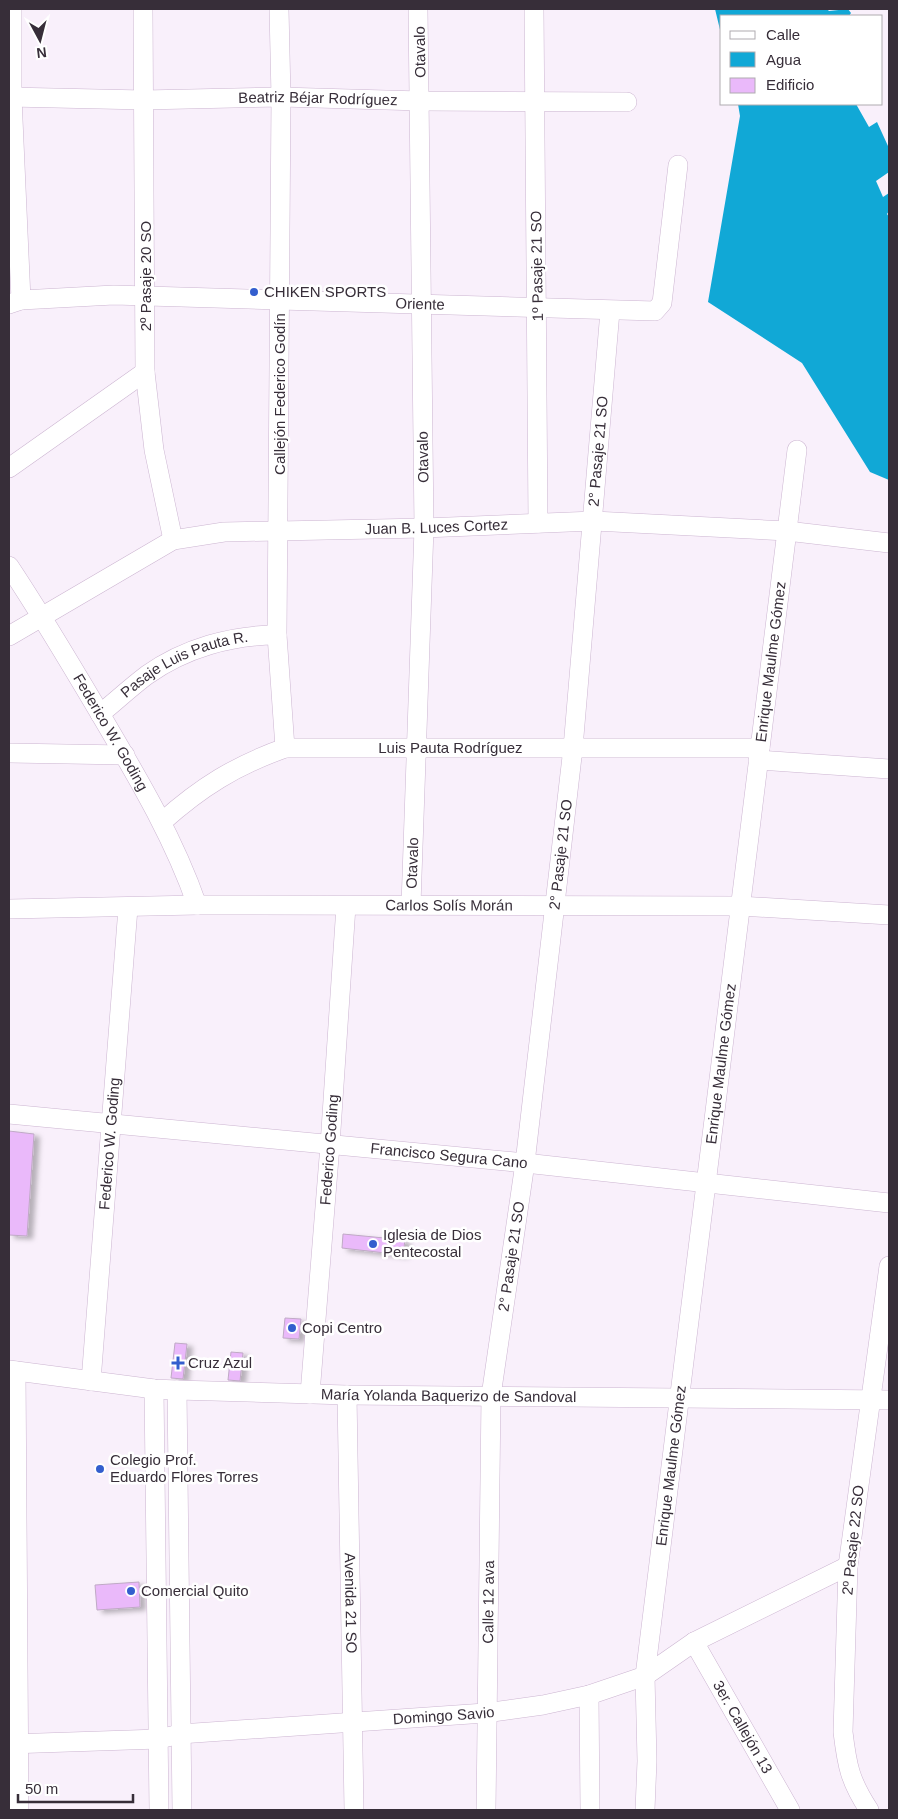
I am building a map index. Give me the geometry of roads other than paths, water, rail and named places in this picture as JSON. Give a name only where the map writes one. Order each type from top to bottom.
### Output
[{"type":"street","points":[[12,9],[10,97],[15,302]]},
{"type":"street","name":"2º Pasaje 20 SO","points":[[143,9],[145,372],[154,450],[173,540]]},
{"type":"street","name":"Callejón Federico Godín","points":[[279,9],[281,97],[278,635],[285,748]]},
{"type":"street","name":"Otavalo","points":[[411,906],[418,747],[424,528],[420,305],[421,102],[418,9]]},
{"type":"street","name":"1º Pasaje 21 SO","points":[[534,9],[538,523]]},
{"type":"street","name":"Beatriz Béjar Rodríguez","points":[[10,97],[144,100],[281,97],[421,102],[627,102]]},
{"type":"street","name":"Oriente","points":[[15,302],[114,295],[655,311],[662,303],[678,165]]},
{"type":"street","name":"2° Pasaje 21 SO","points":[[491,1396],[525,1163],[573,748],[594,521],[610,311]]},
{"type":"street","points":[[9,468],[145,372]]},
{"type":"street","name":"Enrique Maulme Gómez","points":[[645,1810],[647,1761],[645,1676],[797,450]]},
{"type":"street","name":"Juan B. Luces Cortez","points":[[9,636],[173,540],[224,532],[424,528],[594,521],[787,531],[889,543]]},
{"type":"street","name":"Federico W. Goding","points":[[9,566],[42,616],[125,755],[162,822],[182,864],[197,905]]},
{"type":"street","name":"Pasaje Luis Pauta R.","points":[[100,714],[148,674],[180,656],[248,635],[278,635]]},
{"type":"street","name":"Luis Pauta Rodríguez","points":[[162,822],[193,794],[224,774],[252,760],[285,748],[573,748],[759,754],[889,769]]},
{"type":"street","points":[[9,753],[125,755]]},
{"type":"street","name":"Carlos Solís Morán","points":[[9,909],[128,908],[197,905],[740,906],[889,915]]},
{"type":"street","name":"Federico Goding","points":[[310,1394],[330,1145],[346,906]]},
{"type":"street","name":"Federico W. Goding","points":[[91,1381],[128,908]]},
{"type":"street","name":"Francisco Segura Cano","points":[[9,1114],[525,1163],[889,1203]]},
{"type":"street","name":"2º Pasaje 22 SO","points":[[869,1810],[853,1786],[846,1757],[843,1732],[848,1566],[889,1266]]},
{"type":"street","points":[[13,1371],[14,1744],[19,1810]]},
{"type":"street","name":"María Yolanda Baquerizo de Sandoval","points":[[13,1371],[154,1389],[177,1390],[347,1395],[889,1400]]},
{"type":"street","points":[[154,1389],[159,1810]]},
{"type":"street","points":[[177,1390],[182,1810]]},
{"type":"street","name":"Avenida 21 SO","points":[[347,1395],[354,1810]]},
{"type":"street","name":"Calle 12 ava","points":[[486,1810],[485,1714],[491,1396]]},
{"type":"street","name":"Domingo Savio","points":[[14,1744],[159,1739],[180,1734],[485,1714],[543,1705],[589,1695],[645,1676],[694,1642],[848,1566]]},
{"type":"street","name":"3er. Callejón 13","points":[[694,1642],[785,1807]]},
{"type":"street","points":[[589,1695],[590,1810]]},
{"type":"water","points":[[715,9],[827,9],[829,11],[848,9],[851,13],[850,15],[720,15],[720,30]]},
{"type":"water","points":[[738,105],[857,105],[869,127],[877,122],[888,146],[889,172],[876,181],[883,197],[889,193],[889,211],[887,214],[889,217],[889,480],[870,472],[802,363],[708,302],[740,116]]},
{"type":"place","name":"CHIKEN SPORTS","points":[[254,292]]},
{"type":"place","name":"Iglesia de Dios Pentecostal","points":[[373,1244]]},
{"type":"place","name":"Copi Centro","points":[[292,1328]]},
{"type":"place","name":"Cruz Azul","points":[[178,1363]]},
{"type":"place","name":"Colegio Prof. Eduardo Flores Torres","points":[[100,1469]]},
{"type":"place","name":"Comercial Quito","points":[[131,1591]]}]
